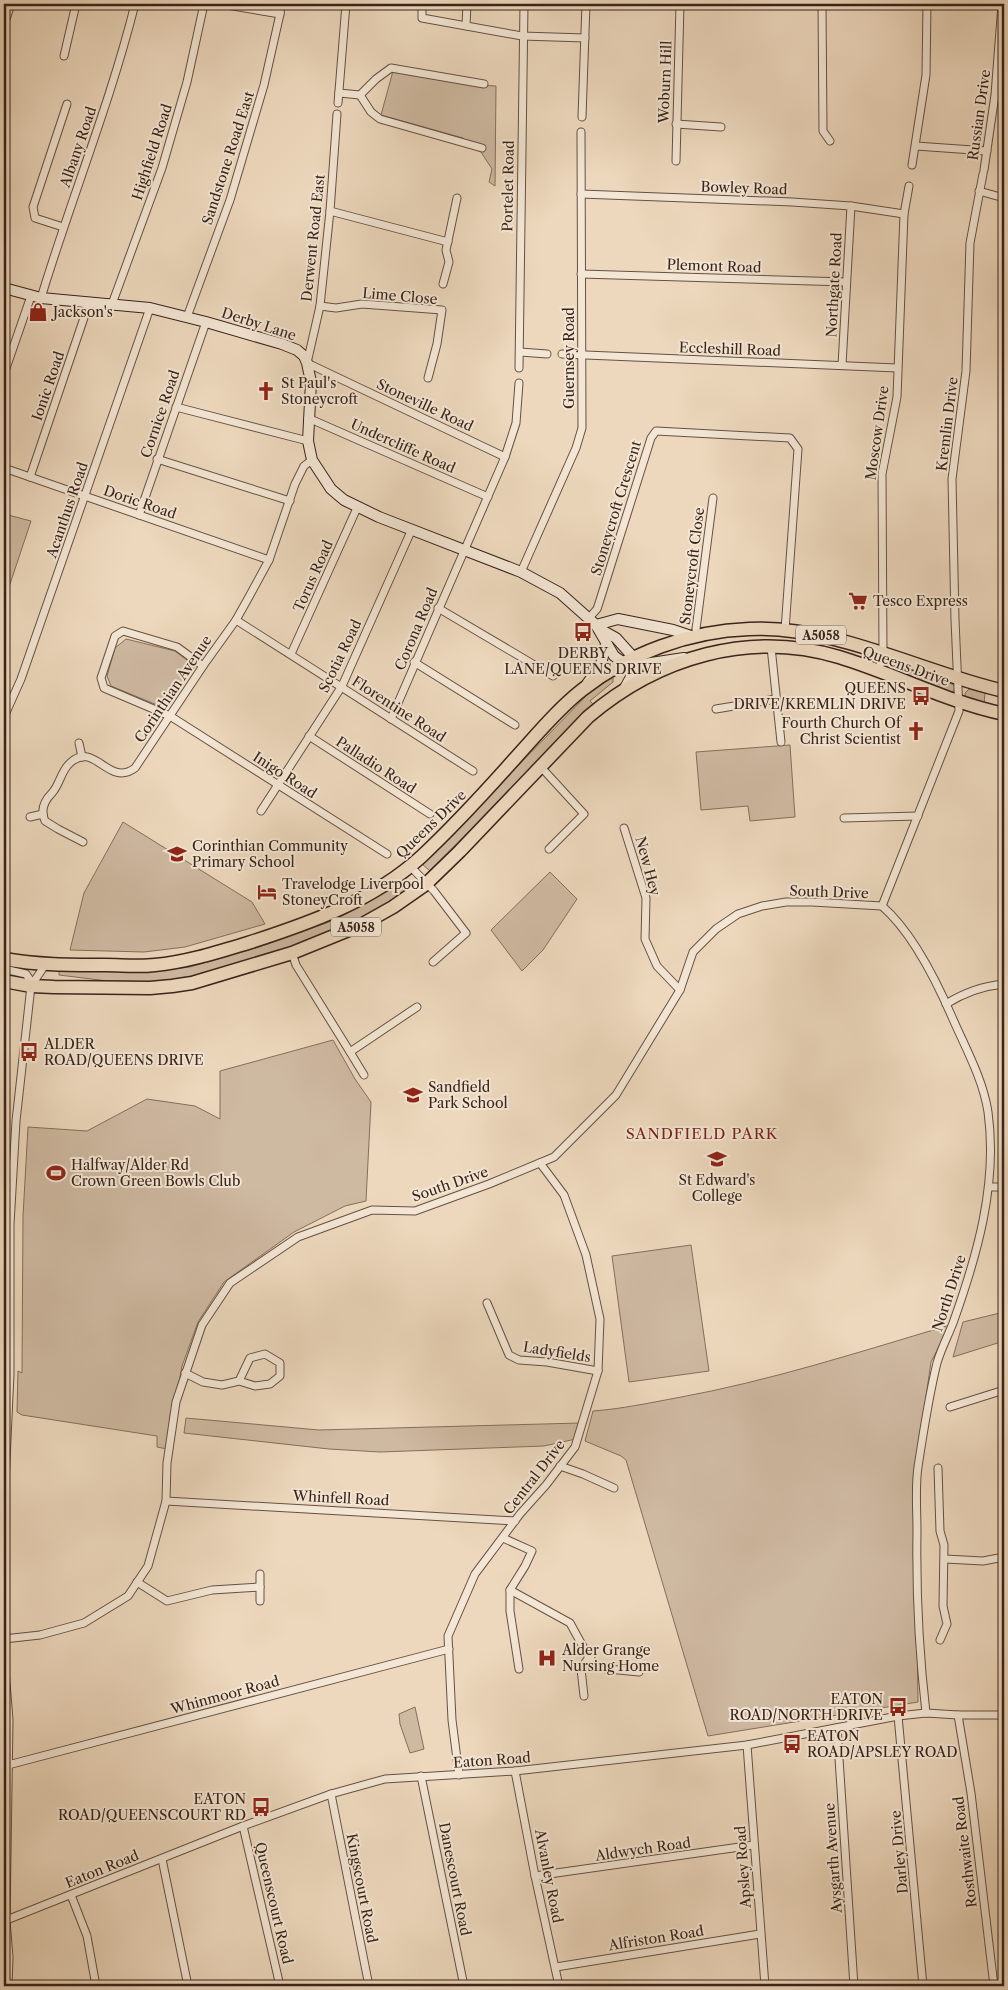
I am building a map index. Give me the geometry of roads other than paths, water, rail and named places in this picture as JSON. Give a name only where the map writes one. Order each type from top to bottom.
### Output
[{"type":"highway","name":"Queens Drive","points":[[4,958],[45,965],[154,966],[221,951],[322,918],[369,894],[410,866],[450,827],[534,737],[584,689],[631,662],[668,644],[696,637],[748,629],[785,630],[819,635],[1004,691]]},
{"type":"highway","name":"Queens Drive","points":[[4,981],[30,986],[150,988],[192,983],[292,953],[361,925],[393,907],[426,884],[460,852],[588,717],[625,688],[698,656],[742,647],[771,647],[819,652],[959,701],[1004,714]]},
{"type":"street","points":[[4,25],[11,4]]},
{"type":"street","points":[[64,56],[76,4]]},
{"type":"street","name":"Albany Road","points":[[4,374],[64,227],[95,140],[126,41],[135,4]]},
{"type":"street","name":"Highfield Road","points":[[112,304],[162,168],[187,82],[204,4]]},
{"type":"street","points":[[221,4],[280,14]]},
{"type":"street","name":"Sandstone Road East","points":[[187,317],[230,200],[264,85],[281,4]]},
{"type":"street","points":[[338,103],[346,4]]},
{"type":"street","points":[[422,4],[422,18],[522,36],[584,38]]},
{"type":"street","points":[[466,26],[467,4]]},
{"type":"street","name":"Portelet Road","points":[[519,368],[522,36],[524,4]]},
{"type":"street","points":[[582,117],[586,4]]},
{"type":"street","name":"Woburn Hill","points":[[676,161],[680,4]]},
{"type":"street","points":[[822,4],[823,131],[830,141]]},
{"type":"street","points":[[912,165],[926,75],[926,4]]},
{"type":"street","name":"Russian Drive","points":[[983,172],[995,96],[1002,4]]},
{"type":"street","points":[[339,93],[360,95],[384,72],[391,68],[484,84]]},
{"type":"street","points":[[360,95],[371,112],[380,119],[482,148]]},
{"type":"street","points":[[64,227],[35,218],[33,207],[67,104]]},
{"type":"street","name":"Derwent Road East","points":[[307,363],[320,306],[330,212],[337,114]]},
{"type":"street","points":[[676,124],[721,127]]},
{"type":"street","name":"Guernsey Road","points":[[521,572],[582,428],[582,132]]},
{"type":"street","points":[[916,146],[987,151]]},
{"type":"street","name":"Kremlin Drive","points":[[882,906],[960,711],[955,620],[952,479],[966,371],[970,243],[983,172]]},
{"type":"street","name":"Moscow Drive","points":[[878,672],[883,655],[882,474],[894,417],[904,214],[909,186]]},
{"type":"street","points":[[980,190],[1004,198]]},
{"type":"street","name":"Bowley Road","points":[[581,194],[768,200],[851,206],[904,214]]},
{"type":"street","points":[[443,284],[448,262],[446,250],[458,198]]},
{"type":"street","name":"Northgate Road","points":[[842,365],[851,206]]},
{"type":"street","points":[[330,212],[448,242]]},
{"type":"street","name":"Plemont Road","points":[[581,274],[846,282]]},
{"type":"street","name":"Derby Lane","points":[[4,288],[36,297],[150,308],[187,317],[282,344],[301,353],[307,363]]},
{"type":"street","name":"Ionic Road","points":[[30,476],[89,303]]},
{"type":"street","name":"Lime Close","points":[[320,306],[336,308],[362,304],[442,310],[437,344],[428,378]]},
{"type":"street","name":"Acanthus Road","points":[[4,718],[21,679],[150,308]]},
{"type":"street","name":"Cornice Road","points":[[139,515],[206,322]]},
{"type":"street","points":[[520,352],[547,354]]},
{"type":"street","name":"Eccleshill Road","points":[[562,354],[897,368]]},
{"type":"street","points":[[307,363],[311,382],[308,441],[312,460],[331,489],[357,508],[521,572],[560,593],[594,623],[616,638],[631,662],[625,688]]},
{"type":"street","name":"Stoneville Road","points":[[307,363],[504,457]]},
{"type":"street","points":[[465,550],[488,497],[516,423],[519,383]]},
{"type":"street","points":[[176,407],[308,441]]},
{"type":"street","name":"Undercliffe Road","points":[[308,418],[488,497]]},
{"type":"street","name":"Stoneycroft Crescent","points":[[594,623],[651,438],[656,431],[790,438],[798,449],[785,630]]},
{"type":"street","points":[[158,460],[290,502]]},
{"type":"street","name":"Corinthian Avenue","points":[[82,757],[97,760],[112,772],[127,773],[135,768],[236,620],[269,560],[295,484],[304,466],[312,460]]},
{"type":"street","name":"Doric Road","points":[[4,468],[269,560]]},
{"type":"street","name":"Stoneycroft Close","points":[[696,637],[713,498]]},
{"type":"street","name":"Torus Road","points":[[291,654],[357,508]]},
{"type":"street","name":"Scotia Road","points":[[261,811],[342,686],[412,530]]},
{"type":"street","name":"Corona Road","points":[[391,719],[414,662],[465,550]]},
{"type":"street","points":[[438,608],[553,676]]},
{"type":"street","name":"Queens Drive","points":[[594,623],[618,619],[673,630],[696,637]]},
{"type":"street","name":"Florentine Road","points":[[236,620],[473,771]]},
{"type":"street","points":[[594,623],[614,656],[631,662]]},
{"type":"street","name":"Inigo Road","points":[[203,666],[177,647],[123,631],[115,636],[101,678],[104,688],[170,716],[387,854]]},
{"type":"street","points":[[584,689],[601,664],[606,644]]},
{"type":"street","points":[[771,647],[781,742]]},
{"type":"street","name":"A5058","points":[[631,662],[698,656]]},
{"type":"street","points":[[414,662],[515,725]]},
{"type":"street","points":[[716,709],[776,699]]},
{"type":"street","name":"Palladio Road","points":[[309,736],[430,814]]},
{"type":"street","points":[[79,743],[82,757],[68,764],[55,790],[46,799],[43,814],[45,821],[49,825],[83,842]]},
{"type":"street","points":[[540,766],[584,814],[549,849]]},
{"type":"street","points":[[30,816],[43,814]]},
{"type":"street","points":[[844,818],[918,816]]},
{"type":"street","name":"New Hey","points":[[624,828],[646,898],[645,939],[657,966],[680,990]]},
{"type":"street","points":[[410,866],[466,933],[433,962]]},
{"type":"street","name":"South Drive","points":[[4,1639],[40,1635],[84,1623],[128,1596],[148,1566],[166,1501],[167,1464],[176,1402],[202,1325],[230,1283],[298,1237],[372,1210],[415,1210],[490,1184],[554,1157],[616,1095],[680,990],[693,952],[716,929],[738,914],[762,906],[786,902],[882,906]]},
{"type":"street","name":"North Drive","points":[[882,906],[896,919],[924,962],[946,1004],[977,1073],[987,1109],[990,1137],[990,1187],[976,1250],[953,1324],[938,1361],[917,1469],[916,1565],[920,1662],[926,1713]]},
{"type":"street","points":[[292,953],[296,965],[364,1075]]},
{"type":"street","points":[[30,986],[45,965]]},
{"type":"street","points":[[4,968],[26,974],[30,980],[16,1120],[10,1224],[7,1297],[10,1374],[4,1504]]},
{"type":"street","points":[[946,1004],[959,996],[985,986],[1004,984]]},
{"type":"street","points":[[350,1052],[417,1007]]},
{"type":"street","name":"Central Drive","points":[[459,1775],[452,1720],[448,1636],[474,1574],[514,1521],[546,1485],[575,1447],[598,1371],[600,1318],[586,1256],[564,1195],[540,1163]]},
{"type":"street","points":[[990,1187],[1004,1187]]},
{"type":"street","name":"Ladyfields","points":[[487,1303],[509,1355],[519,1360],[547,1362],[598,1371]]},
{"type":"street","points":[[185,1373],[204,1382],[222,1385],[239,1381],[255,1386],[270,1384],[280,1376],[280,1363],[265,1354],[250,1358],[239,1381]]},
{"type":"street","points":[[950,1407],[1004,1390]]},
{"type":"street","points":[[560,1466],[614,1488]]},
{"type":"street","points":[[938,1468],[940,1532],[944,1545],[945,1559],[942,1606],[947,1624],[940,1640]]},
{"type":"street","name":"Whinfell Road","points":[[166,1501],[514,1521]]},
{"type":"street","points":[[503,1538],[532,1551],[510,1590],[510,1611],[518,1669]]},
{"type":"street","points":[[945,1559],[983,1561],[1004,1557]]},
{"type":"street","points":[[260,1574],[260,1601]]},
{"type":"street","points":[[137,1582],[167,1601],[212,1590],[260,1587]]},
{"type":"street","points":[[510,1590],[570,1623],[589,1657],[598,1668],[638,1672]]},
{"type":"street","name":"Whinmoor Road","points":[[8,1766],[449,1649]]},
{"type":"street","points":[[4,1657],[9,1720],[5,1921],[9,1957],[8,1986]]},
{"type":"street","points":[[584,1696],[581,1669],[589,1657]]},
{"type":"street","name":"Eaton Road","points":[[5,1921],[243,1826],[331,1794],[385,1779],[515,1771],[747,1745],[898,1716],[926,1713],[1004,1715]]},
{"type":"street","name":"Rosthwaite Road","points":[[958,1715],[971,1793],[994,1986]]},
{"type":"street","name":"Darley Drive","points":[[898,1716],[923,1986]]},
{"type":"street","name":"Aysgarth Avenue","points":[[837,1728],[854,1986]]},
{"type":"street","name":"Apsley Road","points":[[747,1745],[765,1986]]},
{"type":"street","name":"Alvanley Road","points":[[515,1771],[559,1986]]},
{"type":"street","name":"Danescourt Road","points":[[421,1776],[464,1986]]},
{"type":"street","name":"Kingscourt Road","points":[[331,1794],[369,1986]]},
{"type":"street","name":"Queenscourt Road","points":[[243,1826],[280,1986]]},
{"type":"street","name":"Aldwych Road","points":[[535,1876],[754,1846]]},
{"type":"street","points":[[162,1859],[188,1986]]},
{"type":"street","points":[[70,1895],[86,1936],[96,1986]]},
{"type":"street","name":"Alfriston Road","points":[[556,1967],[760,1934]]},
{"type":"place","name":"Jackson's","points":[[38,312]]},
{"type":"place","name":"St Paul's Stoneycroft","points":[[266,391]]},
{"type":"place","name":"Tesco Express","points":[[858,601]]},
{"type":"place","name":"DERBY LANE/QUEENS DRIVE","points":[[583,632]]},
{"type":"place","name":"QUEENS DRIVE/KREMLIN DRIVE","points":[[921,696]]},
{"type":"place","name":"Fourth Church Of Christ Scientist","points":[[916,731]]},
{"type":"place","name":"Corinthian Community Primary School","points":[[177,854]]},
{"type":"place","name":"Travelodge Liverpool StoneyCroft","points":[[267,892]]},
{"type":"place","name":"ALDER ROAD/QUEENS DRIVE","points":[[29,1052]]},
{"type":"place","name":"Sandfield Park School","points":[[413,1095]]},
{"type":"place","name":"St Edward's College","points":[[717,1159]]},
{"type":"place","name":"Halfway/Alder Rd Crown Green Bowls Club","points":[[56,1173]]},
{"type":"place","name":"Alder Grange Nursing Home","points":[[547,1658]]},
{"type":"place","name":"EATON ROAD/NORTH DRIVE","points":[[898,1707]]},
{"type":"place","name":"EATON ROAD/APSLEY ROAD","points":[[792,1744]]},
{"type":"place","name":"EATON ROAD/QUEENSCOURT RD","points":[[261,1807]]},
{"type":"district","name":"SANDFIELD PARK","points":[[702,1133]]}]
